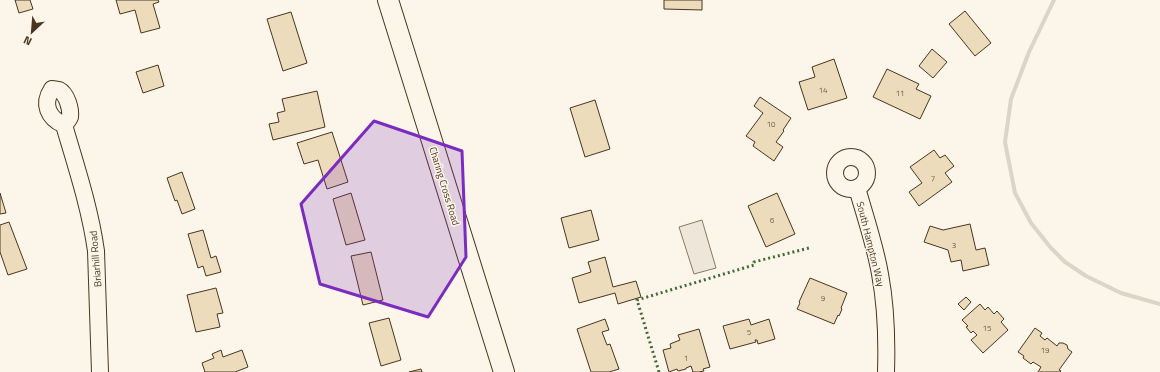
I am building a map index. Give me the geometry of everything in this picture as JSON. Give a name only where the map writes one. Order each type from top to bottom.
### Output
[{"type":"main road","name":"Charing Cross Road","points":[[388,0],[504,372]]},
{"type":"street","name":"Briarhill Road","points":[[64,125],[90,216],[94,236],[96,251],[100,372]]},
{"type":"street","name":"South Hampton Way","points":[[857,188],[874,244],[880,273],[884,301],[886,372]]},
{"type":"highlighted area","points":[[374,121],[462,151],[466,257],[428,317],[320,284],[301,204]]},
{"type":"shaded area","points":[[702,220],[716,268],[694,274],[679,227]]},
{"type":"building","points":[[15,0],[30,0],[33,9],[19,13]]},
{"type":"building","points":[[116,0],[158,0],[159,2],[153,4],[160,28],[141,33],[135,10],[120,14]]},
{"type":"building","points":[[664,0],[702,0],[702,10],[664,9]]},
{"type":"building","points":[[965,11],[991,43],[975,56],[949,24]]},
{"type":"building","points":[[291,12],[307,63],[283,71],[267,19]]},
{"type":"building","points":[[932,49],[947,62],[933,78],[919,66]]},
{"type":"building","points":[[834,59],[847,98],[808,110],[799,82],[815,77],[812,67]]},
{"type":"building","points":[[158,65],[164,86],[143,93],[136,72]]},
{"type":"building","points":[[887,69],[919,84],[916,89],[931,96],[920,119],[873,97]]},
{"type":"building","points":[[317,91],[325,127],[273,140],[269,124],[279,122],[277,113],[285,111],[282,99]]},
{"type":"building","points":[[760,97],[791,118],[776,142],[783,147],[774,161],[753,146],[755,142],[746,136],[763,113],[754,106]]},
{"type":"building","points":[[595,100],[610,149],[585,157],[570,108]]},
{"type":"building","points":[[332,132],[348,182],[327,189],[318,160],[304,164],[297,143]]},
{"type":"building","points":[[934,150],[940,158],[945,155],[954,166],[945,173],[952,182],[919,206],[909,192],[922,183],[910,167]]},
{"type":"building","points":[[182,172],[195,209],[182,214],[177,200],[175,201],[167,178]]},
{"type":"building","points":[[0,193],[6,213],[0,214]]},
{"type":"building","points":[[351,193],[365,240],[346,245],[333,199]]},
{"type":"building","points":[[777,193],[795,234],[766,247],[748,206]]},
{"type":"building","points":[[591,210],[599,240],[569,248],[561,218]]},
{"type":"building","points":[[9,222],[27,269],[8,275],[0,252],[0,225]]},
{"type":"building","points":[[970,224],[976,250],[985,248],[989,265],[963,271],[961,260],[951,262],[948,250],[924,242],[930,226],[943,230]]},
{"type":"building","points":[[203,230],[211,258],[216,256],[221,272],[206,276],[203,266],[198,268],[188,234]]},
{"type":"building","points":[[371,252],[383,300],[363,305],[351,256]]},
{"type":"building","points":[[605,257],[613,287],[636,281],[641,297],[618,304],[615,293],[579,303],[572,278],[591,272],[588,262]]},
{"type":"building","points":[[810,278],[847,293],[841,308],[842,309],[834,324],[797,309]]},
{"type":"building","points":[[216,288],[223,313],[217,314],[220,327],[196,332],[187,295]]},
{"type":"building","points":[[966,297],[971,302],[964,310],[958,304]]},
{"type":"building","points":[[980,304],[985,310],[988,307],[994,314],[997,311],[1004,319],[1001,322],[1008,330],[983,353],[971,340],[977,335],[973,331],[971,333],[966,327],[968,326],[962,320]]},
{"type":"building","points":[[389,318],[401,360],[381,366],[369,323]]},
{"type":"building","points":[[605,319],[609,330],[602,332],[607,345],[610,344],[619,369],[609,372],[591,372],[577,329]]},
{"type":"building","points":[[749,319],[751,325],[769,319],[775,339],[758,344],[757,340],[755,340],[756,342],[730,349],[723,326]]},
{"type":"building","points":[[1035,328],[1042,333],[1040,336],[1045,340],[1047,338],[1057,346],[1059,343],[1063,343],[1067,345],[1068,349],[1072,352],[1059,370],[1061,371],[1060,372],[1038,372],[1041,367],[1033,362],[1031,364],[1018,352]]},
{"type":"building","points":[[699,329],[710,367],[699,372],[693,372],[691,366],[686,369],[678,371],[677,369],[669,372],[663,350],[671,348],[670,344],[680,340],[678,335]]},
{"type":"building","points":[[221,350],[223,357],[242,350],[248,367],[235,372],[205,372],[202,363],[214,358],[212,354]]},
{"type":"building","points":[[421,369],[422,372],[409,372]]},
{"type":"waterway","points":[[1054,0],[1029,52],[1011,99],[1005,142],[1015,193],[1031,223],[1051,248],[1065,262],[1086,276],[1121,293],[1160,304]]},
{"type":"hedge","points":[[659,372],[637,300],[754,265],[754,262],[809,248]]}]
